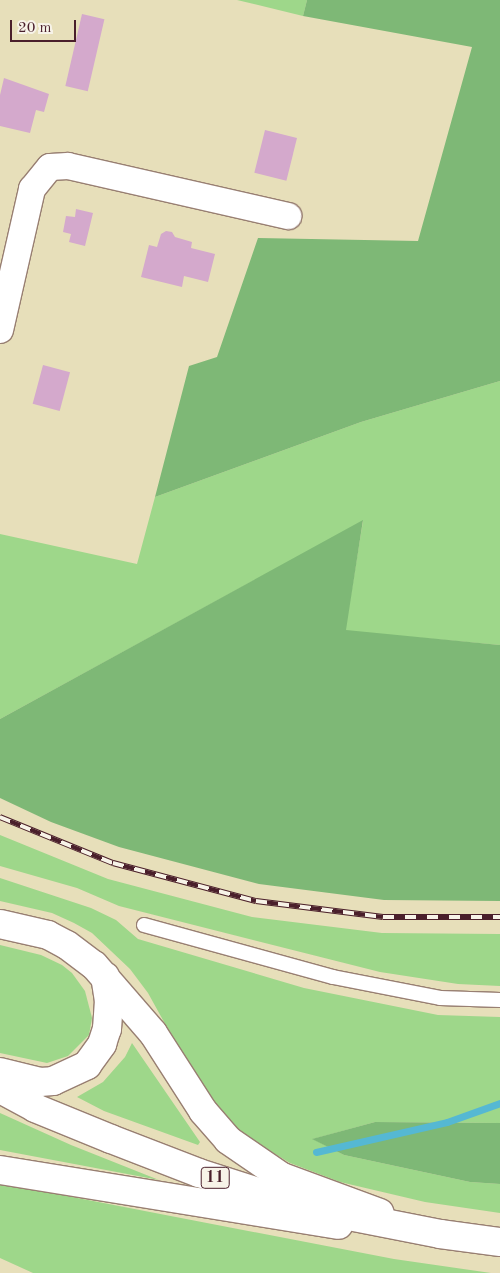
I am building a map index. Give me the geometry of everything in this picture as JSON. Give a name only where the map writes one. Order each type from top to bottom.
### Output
[{"type":"main road","points":[[0,924],[40,933],[67,944],[105,976],[154,1033],[204,1111],[228,1140],[282,1176],[440,1234]]},
{"type":"main road","points":[[0,1072],[40,1082],[53,1081],[87,1065],[102,1044],[107,1029],[110,1001],[105,976]]},
{"type":"main road","name":"11","points":[[0,1089],[35,1108],[199,1173],[308,1208],[440,1234],[500,1242]]},
{"type":"main road","points":[[0,1170],[306,1221],[440,1234]]},
{"type":"street","points":[[0,330],[32,189],[50,167],[68,166],[288,216]]},
{"type":"lane","points":[[144,925],[333,977],[440,998],[500,1000]]},
{"type":"green space","points":[[237,0],[307,0],[303,16]]},
{"type":"green space","points":[[307,0],[500,0],[500,381],[361,422],[155,497],[189,366],[217,357],[258,238],[418,241],[472,47],[303,16]]},
{"type":"green space","points":[[500,381],[500,645],[345,631],[363,521],[0,719],[0,534],[137,564],[155,497],[361,422]]},
{"type":"green space","points":[[363,520],[346,630],[500,645],[500,901],[384,900],[259,884],[119,847],[51,822],[0,798],[0,719]]},
{"type":"green space","points":[[0,835],[108,879],[252,917],[382,933],[500,934],[500,986],[458,984],[380,972],[119,906],[77,888],[0,866]]},
{"type":"green space","points":[[0,878],[91,908],[116,920],[138,939],[304,988],[438,1015],[500,1017],[500,1123],[375,1122],[313,1139],[344,1155],[470,1182],[500,1184],[500,1213],[425,1202],[340,1182],[290,1163],[260,1145],[236,1128],[195,1078],[148,993],[130,969],[92,933],[74,923],[52,913],[0,901]]},
{"type":"green space","points":[[0,945],[41,955],[62,965],[72,973],[85,991],[92,1018],[89,1035],[68,1056],[47,1063],[0,1053]]},
{"type":"green space","points":[[132,1043],[200,1142],[198,1145],[104,1111],[77,1097],[103,1082],[125,1057]]},
{"type":"green space","points":[[0,1113],[71,1145],[159,1180],[0,1150]]},
{"type":"green space","points":[[375,1122],[500,1123],[500,1184],[470,1182],[344,1155],[312,1139]]},
{"type":"green space","points":[[0,1183],[394,1259],[491,1273],[33,1273],[0,1258]]},
{"type":"building","points":[[82,14],[104,19],[88,91],[65,86]]},
{"type":"building","points":[[4,78],[49,94],[44,112],[36,110],[30,133],[0,126],[0,95]]},
{"type":"building","points":[[265,130],[297,138],[286,181],[254,173]]},
{"type":"building","points":[[76,209],[93,213],[85,246],[69,242],[71,234],[63,232],[66,216],[75,217]]},
{"type":"building","points":[[166,231],[172,232],[175,237],[192,242],[191,248],[215,254],[208,282],[184,276],[182,287],[141,277],[149,245],[157,247],[161,234]]},
{"type":"building","points":[[43,365],[70,372],[60,411],[33,404]]},
{"type":"waterway","points":[[316,1152],[447,1122],[500,1103]]},
{"type":"railway","points":[[0,817],[113,863],[256,901],[383,917],[500,917]]}]
